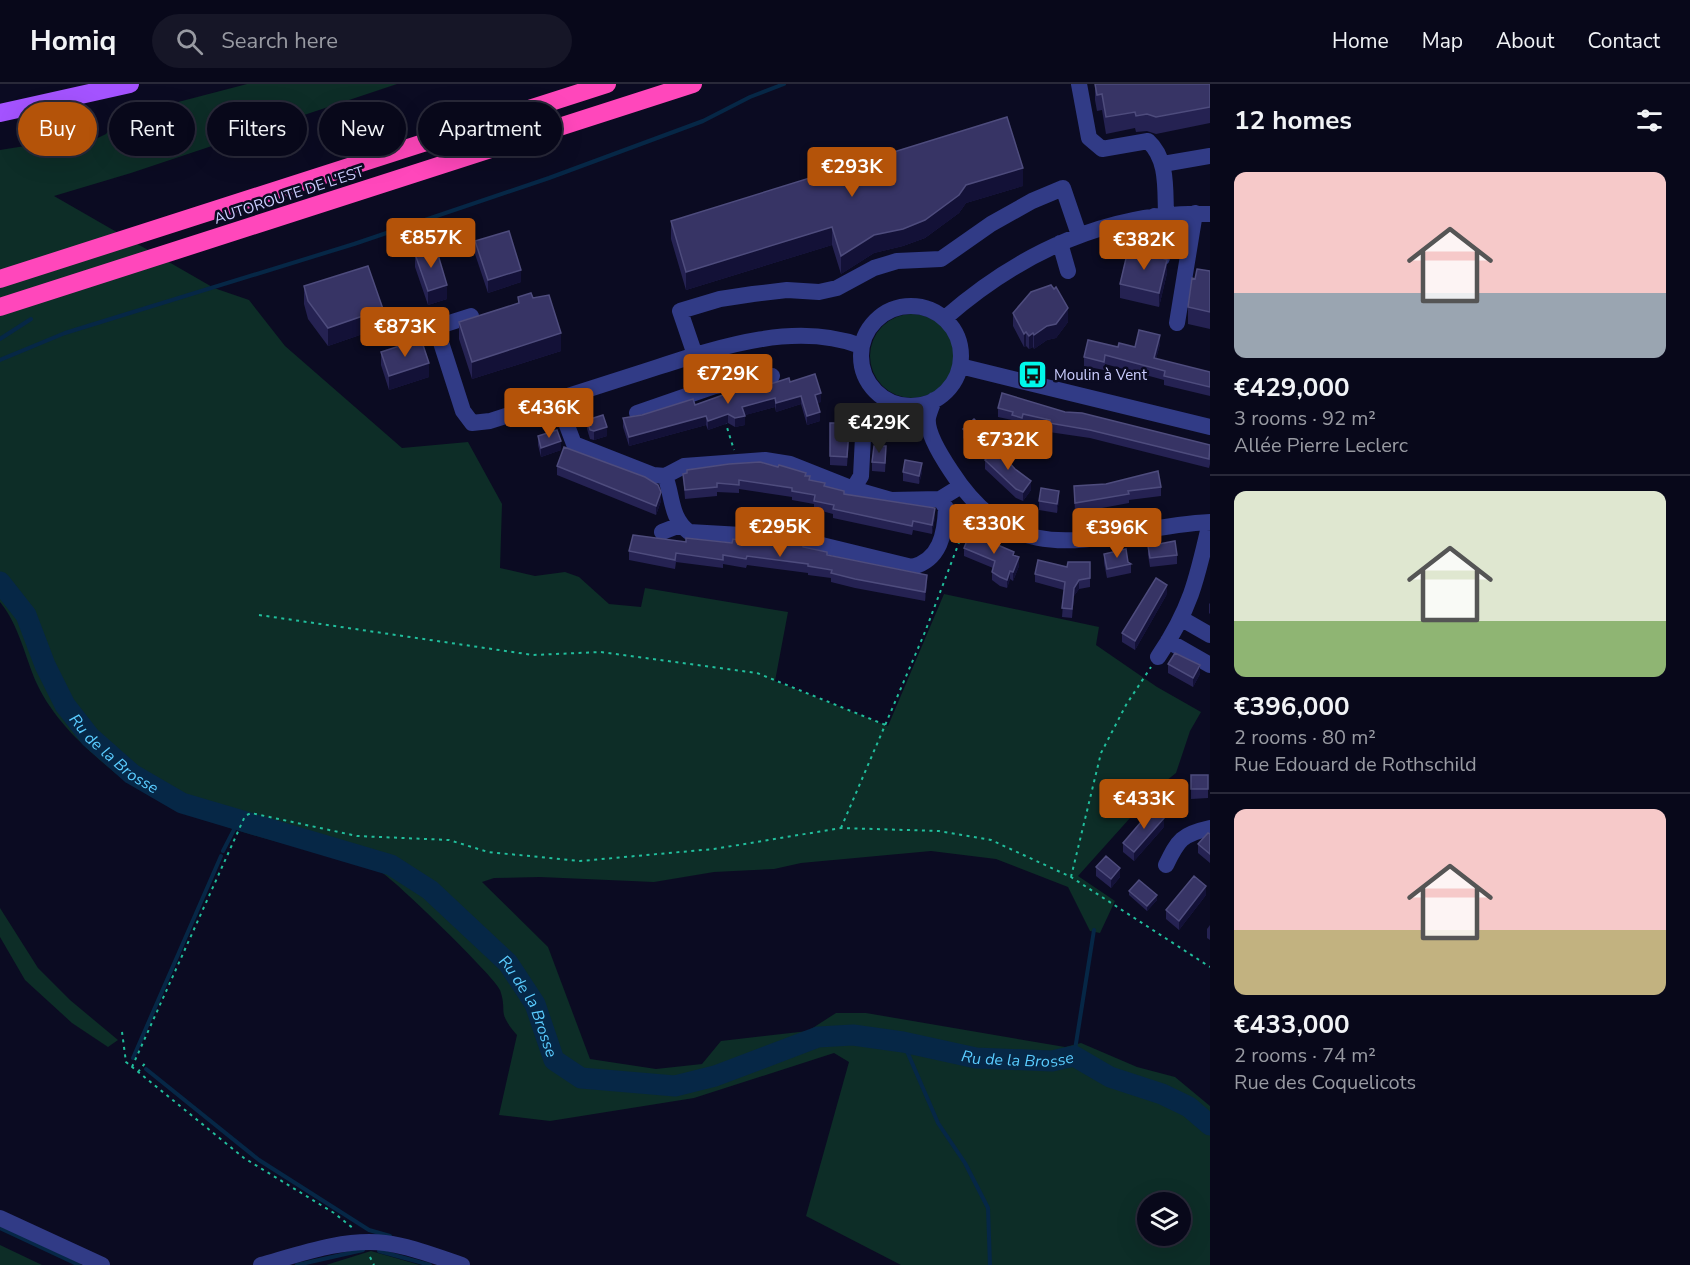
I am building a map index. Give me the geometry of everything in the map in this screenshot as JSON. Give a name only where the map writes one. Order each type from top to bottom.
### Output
[{"type":"highway","name":"AUTOROUTE DE L’EST","points":[[0,279],[606,84]]},
{"type":"highway","name":"AUTOROUTE DE L’EST","points":[[0,307],[693,84]]},
{"type":"main road","points":[[0,113],[130,84]]},
{"type":"street","points":[[1079,84],[1089,138],[1102,149],[1148,141],[1155,147],[1163,164],[1160,215],[1162,258]]},
{"type":"street","points":[[1163,164],[1210,156]]},
{"type":"street","points":[[712,387],[680,311],[720,299],[753,294],[787,290],[828,290],[844,285],[874,268],[897,261],[940,259],[991,224],[1032,201],[1063,189],[1079,235]]},
{"type":"street","points":[[945,318],[984,285],[1079,235],[1098,228],[1160,215],[1203,214],[1183,272],[1177,322]]},
{"type":"street","points":[[1060,243],[1068,271]]},
{"type":"street","points":[[1183,272],[1201,276]]},
{"type":"street","points":[[917,305],[932,309],[945,318],[958,340],[960,366],[951,386],[934,400],[920,405],[904,406],[888,401],[875,392],[865,378],[860,362],[861,346],[866,332],[875,320],[887,310],[917,305]]},
{"type":"street","points":[[405,337],[471,316]]},
{"type":"street","points":[[436,327],[463,411],[472,423],[490,421],[697,355],[751,341],[790,336],[833,337],[861,346]]},
{"type":"street","points":[[960,366],[1210,427]]},
{"type":"street","points":[[637,413],[712,387],[772,376]]},
{"type":"street","points":[[557,399],[574,444],[653,475],[665,476],[684,466],[765,460],[790,464],[853,489],[891,500],[940,499],[961,486]]},
{"type":"street","points":[[934,400],[927,419],[937,448],[961,486],[975,505],[1021,535],[1044,541],[1099,539],[1175,524],[1210,522],[1194,590],[1182,619],[1158,657]]},
{"type":"street","points":[[853,489],[861,476],[863,437]]},
{"type":"street","points":[[665,476],[680,525],[689,532],[793,538],[912,567],[923,564],[939,547],[946,508],[940,499]]},
{"type":"street","points":[[662,532],[680,525]]},
{"type":"street","points":[[1182,619],[1210,636]]},
{"type":"street","points":[[1168,641],[1210,665]]},
{"type":"street","points":[[1166,865],[1176,844],[1189,832],[1210,828]]},
{"type":"street","points":[[0,1218],[102,1265]]},
{"type":"street","points":[[261,1265],[313,1250],[364,1242],[386,1243],[462,1265]]},
{"type":"path","points":[[721,411],[736,462]]},
{"type":"path","points":[[841,828],[887,725],[963,532]]},
{"type":"path","points":[[259,615],[533,655],[601,652],[756,673],[887,725]]},
{"type":"path","points":[[1071,877],[1101,753],[1126,705],[1158,657]]},
{"type":"path","points":[[132,1067],[245,816],[251,813],[357,836],[449,840],[488,852],[580,861],[714,849],[841,828],[939,831],[991,840],[1071,877],[1210,967]]},
{"type":"path","points":[[122,1032],[126,1062],[244,1158],[334,1213],[356,1231],[364,1242]]},
{"type":"path","points":[[138,1072],[146,1062]]},
{"type":"green space","points":[[247,84],[397,84],[343,102],[319,102],[319,110],[307,114],[307,102],[207,102],[207,148],[195,152],[195,102],[178,102]]},
{"type":"green space","points":[[109,130],[109,156],[182,156],[54,196],[214,288],[249,300],[285,346],[402,448],[468,442],[502,504],[500,568],[535,576],[565,572],[579,577],[609,604],[641,607],[645,588],[788,612],[775,681],[888,726],[944,594],[1099,627],[1096,645],[1157,687],[1201,712],[1190,731],[1176,773],[1156,789],[1078,876],[1115,901],[1100,933],[1090,931],[1068,887],[996,859],[931,851],[801,863],[774,869],[714,872],[654,882],[540,877],[494,878],[482,882],[548,947],[590,1059],[656,1069],[702,1064],[721,1041],[808,1031],[836,1013],[866,1013],[1065,1047],[1081,1043],[1137,1067],[1175,1077],[1210,1106],[1210,1265],[901,1265],[806,1216],[849,1062],[834,1053],[694,1098],[550,1121],[499,1115],[517,1035],[505,1016],[500,990],[464,950],[405,892],[381,872],[371,867],[225,826],[152,796],[114,772],[71,732],[44,697],[17,631],[0,602],[0,150],[18,147],[18,156],[97,156],[97,138]]},
{"type":"green space","points":[[904,314],[920,314],[936,321],[947,332],[954,348],[951,372],[942,386],[920,398],[904,398],[888,391],[877,380],[870,364],[870,348],[877,332],[888,321]]},
{"type":"green space","points":[[0,908],[38,968],[70,1000],[118,1040],[108,1047],[72,1023],[25,980],[0,937]]},
{"type":"green space","points":[[0,1245],[42,1265],[0,1265]]},
{"type":"green space","points":[[371,1251],[420,1265],[326,1265]]},
{"type":"building","points":[[1095,84],[1210,84],[1210,107],[1156,117],[1147,114],[1136,116],[1135,112],[1106,117],[1102,94],[1097,95]]},
{"type":"building","points":[[1007,117],[1023,168],[966,185],[959,195],[925,220],[903,229],[874,235],[841,256],[832,227],[686,272],[671,221]]},
{"type":"building","points":[[509,231],[521,270],[488,280],[475,241]]},
{"type":"building","points":[[436,248],[447,285],[428,291],[415,254]]},
{"type":"building","points":[[1128,250],[1148,255],[1149,252],[1167,260],[1159,293],[1120,284]]},
{"type":"building","points":[[368,266],[383,309],[328,328],[308,301],[304,286]]},
{"type":"building","points":[[1197,269],[1210,271],[1210,312],[1188,307],[1192,278],[1195,279]]},
{"type":"building","points":[[1051,285],[1054,289],[1056,287],[1068,308],[1056,324],[1047,326],[1034,335],[1033,333],[1029,336],[1026,332],[1024,334],[1013,313],[1031,292]]},
{"type":"building","points":[[531,293],[533,298],[549,295],[561,333],[472,362],[459,322],[519,303],[518,297]]},
{"type":"building","points":[[1139,330],[1160,335],[1154,358],[1210,372],[1210,387],[1164,376],[1165,371],[1105,355],[1104,362],[1084,357],[1088,340],[1118,347],[1119,343],[1135,347]]},
{"type":"building","points":[[421,339],[429,363],[389,376],[381,352]]},
{"type":"building","points":[[815,374],[821,393],[815,395],[820,412],[807,416],[801,396],[776,403],[775,398],[742,407],[745,416],[735,418],[728,414],[708,421],[706,416],[629,437],[623,418],[642,415],[693,399],[695,405],[762,381],[764,386],[789,378],[790,382]]},
{"type":"building","points":[[1002,393],[1065,412],[1082,413],[1210,445],[1209,459],[1090,430],[1049,423],[1050,420],[1023,414],[1022,418],[1012,415],[1013,412],[998,408]]},
{"type":"building","points":[[603,415],[607,427],[590,430],[587,420]]},
{"type":"building","points":[[974,419],[990,435],[988,438],[998,448],[991,455],[963,429]]},
{"type":"building","points":[[830,423],[847,423],[846,429],[849,429],[847,457],[830,456]]},
{"type":"building","points":[[557,430],[561,441],[541,448],[538,436]]},
{"type":"building","points":[[874,446],[886,446],[885,463],[872,462]]},
{"type":"building","points":[[564,447],[645,477],[658,485],[661,492],[656,506],[557,466]]},
{"type":"building","points":[[997,449],[1015,469],[1031,481],[1023,492],[1016,489],[985,460]]},
{"type":"building","points":[[905,460],[922,463],[919,476],[903,472]]},
{"type":"building","points":[[760,462],[806,473],[805,476],[810,476],[809,480],[825,483],[824,486],[844,491],[844,494],[935,508],[932,525],[913,521],[912,526],[833,509],[834,505],[814,501],[815,495],[792,491],[792,488],[739,480],[739,485],[717,483],[717,487],[685,490],[683,474],[687,473],[687,470]]},
{"type":"building","points":[[1158,471],[1161,487],[1128,491],[1129,494],[1075,503],[1074,486],[1106,484]]},
{"type":"building","points":[[1041,488],[1059,491],[1057,504],[1039,501]]},
{"type":"building","points":[[970,533],[1014,552],[1013,555],[1019,557],[1007,580],[992,572],[995,561],[964,548]]},
{"type":"building","points":[[633,535],[686,542],[686,538],[732,543],[733,539],[757,543],[758,538],[803,544],[803,547],[827,552],[827,555],[927,575],[925,592],[855,579],[831,573],[832,570],[808,566],[808,564],[747,556],[746,559],[723,555],[723,560],[676,553],[675,560],[629,551]]},
{"type":"building","points":[[1175,541],[1177,555],[1150,558],[1148,546]]},
{"type":"building","points":[[1126,549],[1128,562],[1131,564],[1107,569],[1104,554]]},
{"type":"building","points":[[1038,560],[1067,567],[1068,562],[1090,562],[1090,578],[1079,580],[1074,588],[1072,609],[1062,608],[1065,582],[1035,574]]},
{"type":"building","points":[[1156,578],[1167,585],[1135,641],[1122,633]]},
{"type":"building","points":[[1175,653],[1200,665],[1193,678],[1168,664]]},
{"type":"building","points":[[1191,775],[1208,775],[1208,789],[1191,789]]},
{"type":"building","points":[[1169,785],[1178,800],[1170,805],[1161,790]]},
{"type":"building","points":[[1153,808],[1164,818],[1134,852],[1123,843]]},
{"type":"building","points":[[1208,833],[1210,834],[1210,854],[1198,844]]},
{"type":"building","points":[[1106,856],[1120,868],[1111,879],[1096,867]]},
{"type":"building","points":[[1194,876],[1206,886],[1179,921],[1166,910]]},
{"type":"building","points":[[1139,880],[1157,895],[1147,906],[1129,891]]},
{"type":"waterway","points":[[0,360],[65,333],[354,244],[549,178],[703,121],[750,97],[784,84]]},
{"type":"waterway","points":[[0,339],[31,319]]},
{"type":"waterway","name":"Ru de la Brosse","points":[[0,582],[26,615],[45,665],[65,705],[90,737],[132,774],[182,803],[391,865],[430,890],[508,963],[535,1004],[554,1060],[581,1078],[675,1086],[715,1076],[818,1037],[853,1035],[903,1042],[976,1058],[1052,1061],[1074,1056],[1110,1077],[1162,1094],[1189,1107],[1210,1125]]},
{"type":"waterway","points":[[223,851],[240,818]]},
{"type":"waterway","points":[[133,1058],[221,856]]},
{"type":"waterway","points":[[1074,1056],[1094,930]]},
{"type":"waterway","points":[[903,1042],[938,1123],[965,1163],[988,1208],[990,1265]]},
{"type":"waterway","points":[[146,1069],[259,1160],[369,1230],[390,1236]]},
{"type":"waterway","points":[[0,1228],[79,1265]]},
{"type":"waterway","points":[[297,1265],[363,1250]]},
{"type":"waterway","points":[[379,1251],[430,1265]]},
{"type":"place","name":"Moulin à Vent","points":[[1033,375]]}]
